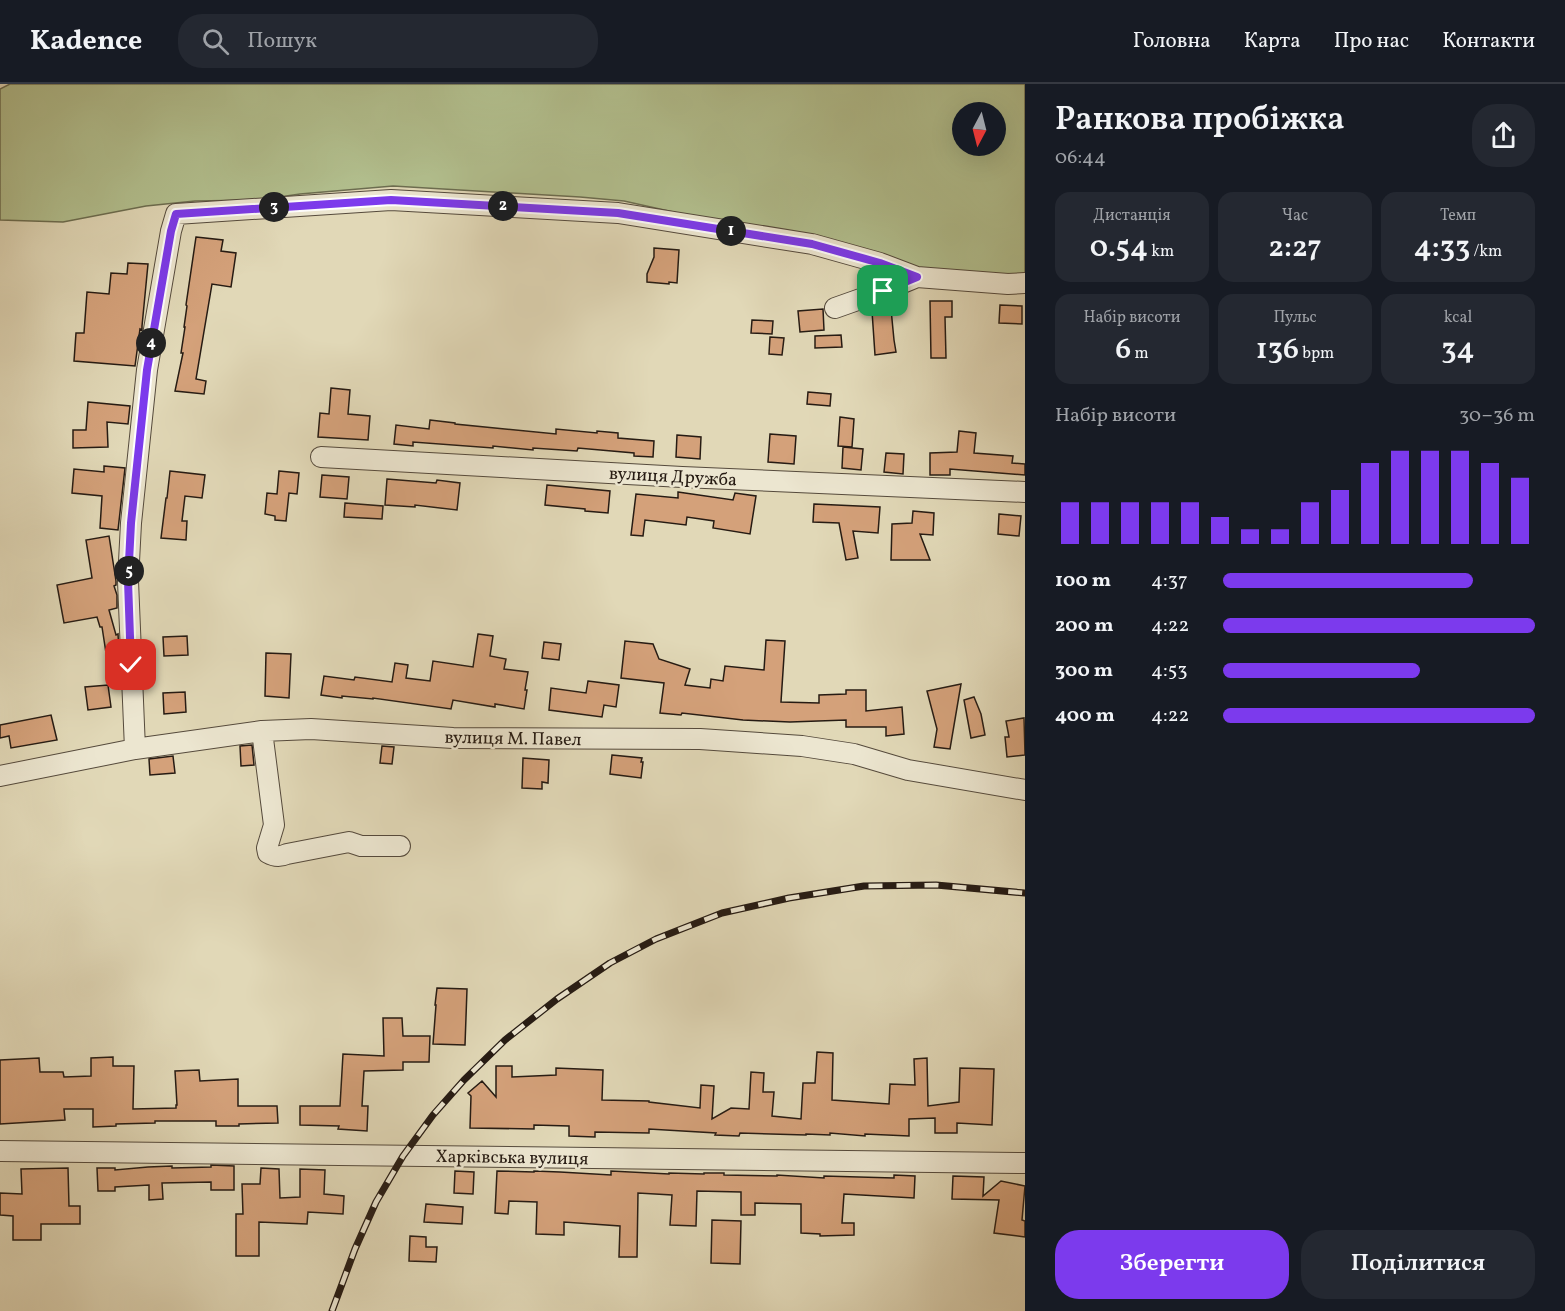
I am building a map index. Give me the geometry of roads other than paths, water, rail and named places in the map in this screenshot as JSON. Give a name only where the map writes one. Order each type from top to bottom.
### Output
[{"type":"street","points":[[135,749],[128,581],[131,523],[147,370],[171,231],[176,214],[391,200],[606,212],[812,244],[880,263],[917,277],[1008,284],[1025,283]]},
{"type":"street","points":[[835,308],[917,277]]},
{"type":"street","name":"вулиця Дружба","points":[[321,457],[682,477],[1025,492]]},
{"type":"street","name":"вулиця М. Павел","points":[[0,776],[135,749],[262,731],[311,729],[453,738],[700,739],[791,746],[854,754],[908,770],[1025,790]]},
{"type":"street","points":[[262,731],[274,825],[267,848],[268,853],[281,856],[349,842],[361,846],[400,846]]},
{"type":"street","name":"Харківська вулиця","points":[[0,1151],[1025,1163]]},
{"type":"railway","points":[[332,1311],[355,1249],[376,1202],[403,1156],[433,1115],[464,1080],[505,1040],[557,999],[610,963],[656,939],[722,913],[789,898],[864,886],[936,885],[1025,893]]}]
